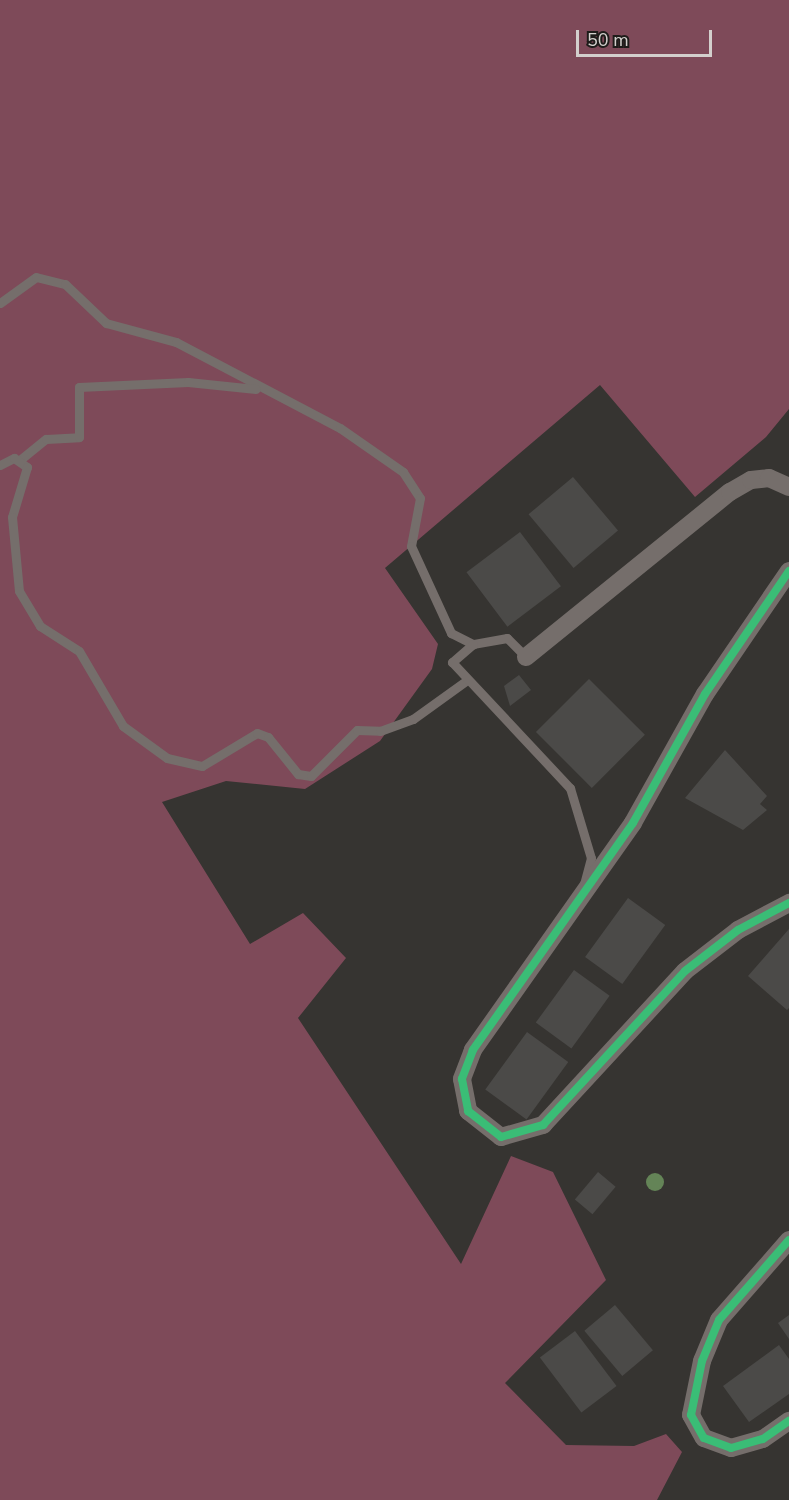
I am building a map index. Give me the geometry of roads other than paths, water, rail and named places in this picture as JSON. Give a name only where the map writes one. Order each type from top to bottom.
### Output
[{"type":"street","points":[[526,657],[730,492],[751,480],[769,478],[789,487]]},
{"type":"street","points":[[789,571],[705,694],[633,823],[473,1050],[462,1079],[468,1111],[501,1137],[543,1125],[685,971],[738,930],[789,903]]},
{"type":"street","points":[[789,1240],[719,1320],[697,1377],[691,1415],[704,1438],[730,1448],[763,1439],[789,1421]]},
{"type":"lane","points":[[0,303],[36,277],[65,284],[106,323],[176,342],[260,390],[340,428],[403,472],[420,498],[411,546],[451,633],[473,644]]},
{"type":"lane","points":[[0,465],[21,459],[46,439],[79,437],[79,387],[188,382],[260,390]]},
{"type":"lane","points":[[21,459],[27,467],[12,517],[19,591],[40,626],[79,651],[123,726],[167,758],[202,766],[257,733],[268,737],[298,774],[311,776],[357,730],[380,731],[413,719],[467,680]]},
{"type":"lane","points":[[526,657],[507,638],[473,644],[452,662],[570,788],[591,858],[580,898]]}]
